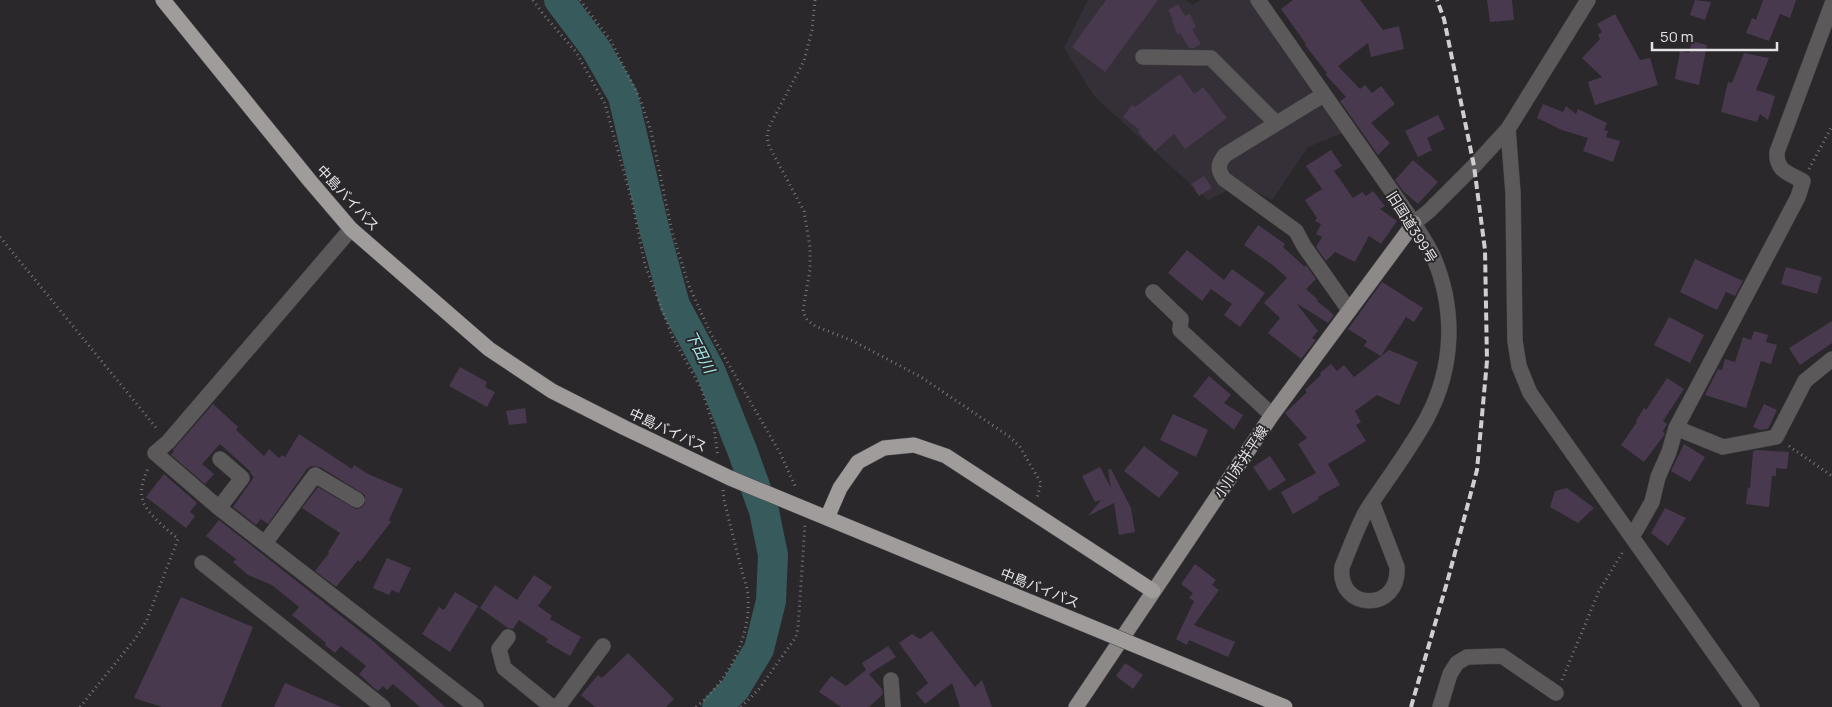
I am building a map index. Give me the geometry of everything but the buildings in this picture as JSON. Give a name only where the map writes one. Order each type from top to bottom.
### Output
[{"type":"highway","name":"中島バイパス","points":[[163,0],[310,182],[351,229],[488,349],[552,392],[726,476],[1284,707]]},
{"type":"highway","points":[[827,518],[840,488],[858,462],[884,448],[914,445],[946,456],[1153,591]]},
{"type":"main road","name":"小川赤井平線","points":[[1076,707],[1272,416],[1414,223]]},
{"type":"street","name":"旧国道399号","points":[[1258,0],[1414,223],[1433,255],[1445,290],[1450,329],[1448,358],[1439,389],[1426,418],[1372,502],[1363,517],[1342,567],[1341,574],[1346,589],[1351,595],[1365,601],[1380,599],[1387,595],[1393,590],[1398,575],[1397,567],[1372,502]]},
{"type":"street","points":[[1414,223],[1429,212],[1508,129],[1588,0]]},
{"type":"street","points":[[1632,537],[1652,502],[1658,477],[1669,452],[1676,428],[1798,196],[1803,181],[1781,169],[1777,161],[1777,152],[1832,4]]},
{"type":"street","points":[[1143,57],[1211,58],[1276,123]]},
{"type":"street","points":[[1323,95],[1225,154],[1219,164],[1219,172],[1224,179],[1296,231],[1304,246],[1349,310]]},
{"type":"street","points":[[1508,129],[1513,193],[1516,341],[1519,366],[1530,393],[1752,707]]},
{"type":"street","points":[[351,229],[168,442],[154,454],[220,508],[476,707]]},
{"type":"street","points":[[1153,292],[1181,319],[1180,330],[1272,416]]},
{"type":"street","points":[[1676,428],[1723,447],[1776,437],[1805,381],[1832,359]]},
{"type":"street","points":[[220,459],[242,478],[220,508]]},
{"type":"street","points":[[265,543],[314,475],[357,500]]},
{"type":"street","points":[[202,563],[383,707]]},
{"type":"street","points":[[508,636],[499,649],[504,668],[552,707]]},
{"type":"street","points":[[558,707],[603,646]]},
{"type":"street","points":[[1440,707],[1450,674],[1457,663],[1466,657],[1502,656],[1556,693]]},
{"type":"street","points":[[891,680],[893,707]]},
{"type":"path","points":[[533,0],[576,52],[605,104],[632,201],[645,265],[673,338],[701,388],[714,427],[726,476],[724,500],[748,596],[747,614],[743,639],[732,664],[719,685],[696,707]]},
{"type":"path","points":[[580,0],[611,41],[640,99],[651,131],[672,232],[689,286],[710,332],[780,453],[806,509],[796,637],[759,689],[741,707]]},
{"type":"path","points":[[815,0],[808,50],[769,127],[767,137],[769,146],[804,210],[810,247],[810,270],[803,312],[807,320],[815,326],[853,341],[920,377],[1010,437],[1020,447],[1041,484],[1033,513]]},
{"type":"path","points":[[1803,181],[1832,126]]},
{"type":"path","points":[[0,237],[168,442]]},
{"type":"path","points":[[1776,437],[1832,476]]},
{"type":"path","points":[[80,707],[135,639],[146,622],[178,539],[154,516],[143,501],[143,480],[154,454]]},
{"type":"path","points":[[1556,693],[1599,591],[1632,537]]},
{"type":"shaded area","points":[[1088,0],[1186,0],[1193,5],[1200,0],[1256,0],[1355,128],[1308,147],[1272,200],[1241,184],[1208,200],[1094,96],[1064,48]]},
{"type":"waterway","name":"下田川","points":[[559,0],[596,49],[623,96],[655,232],[675,305],[710,370],[764,511],[773,555],[771,601],[759,649],[735,689],[717,707]]},
{"type":"railway","points":[[1411,707],[1477,470],[1487,361],[1485,250],[1474,166],[1444,19],[1437,0]]}]
